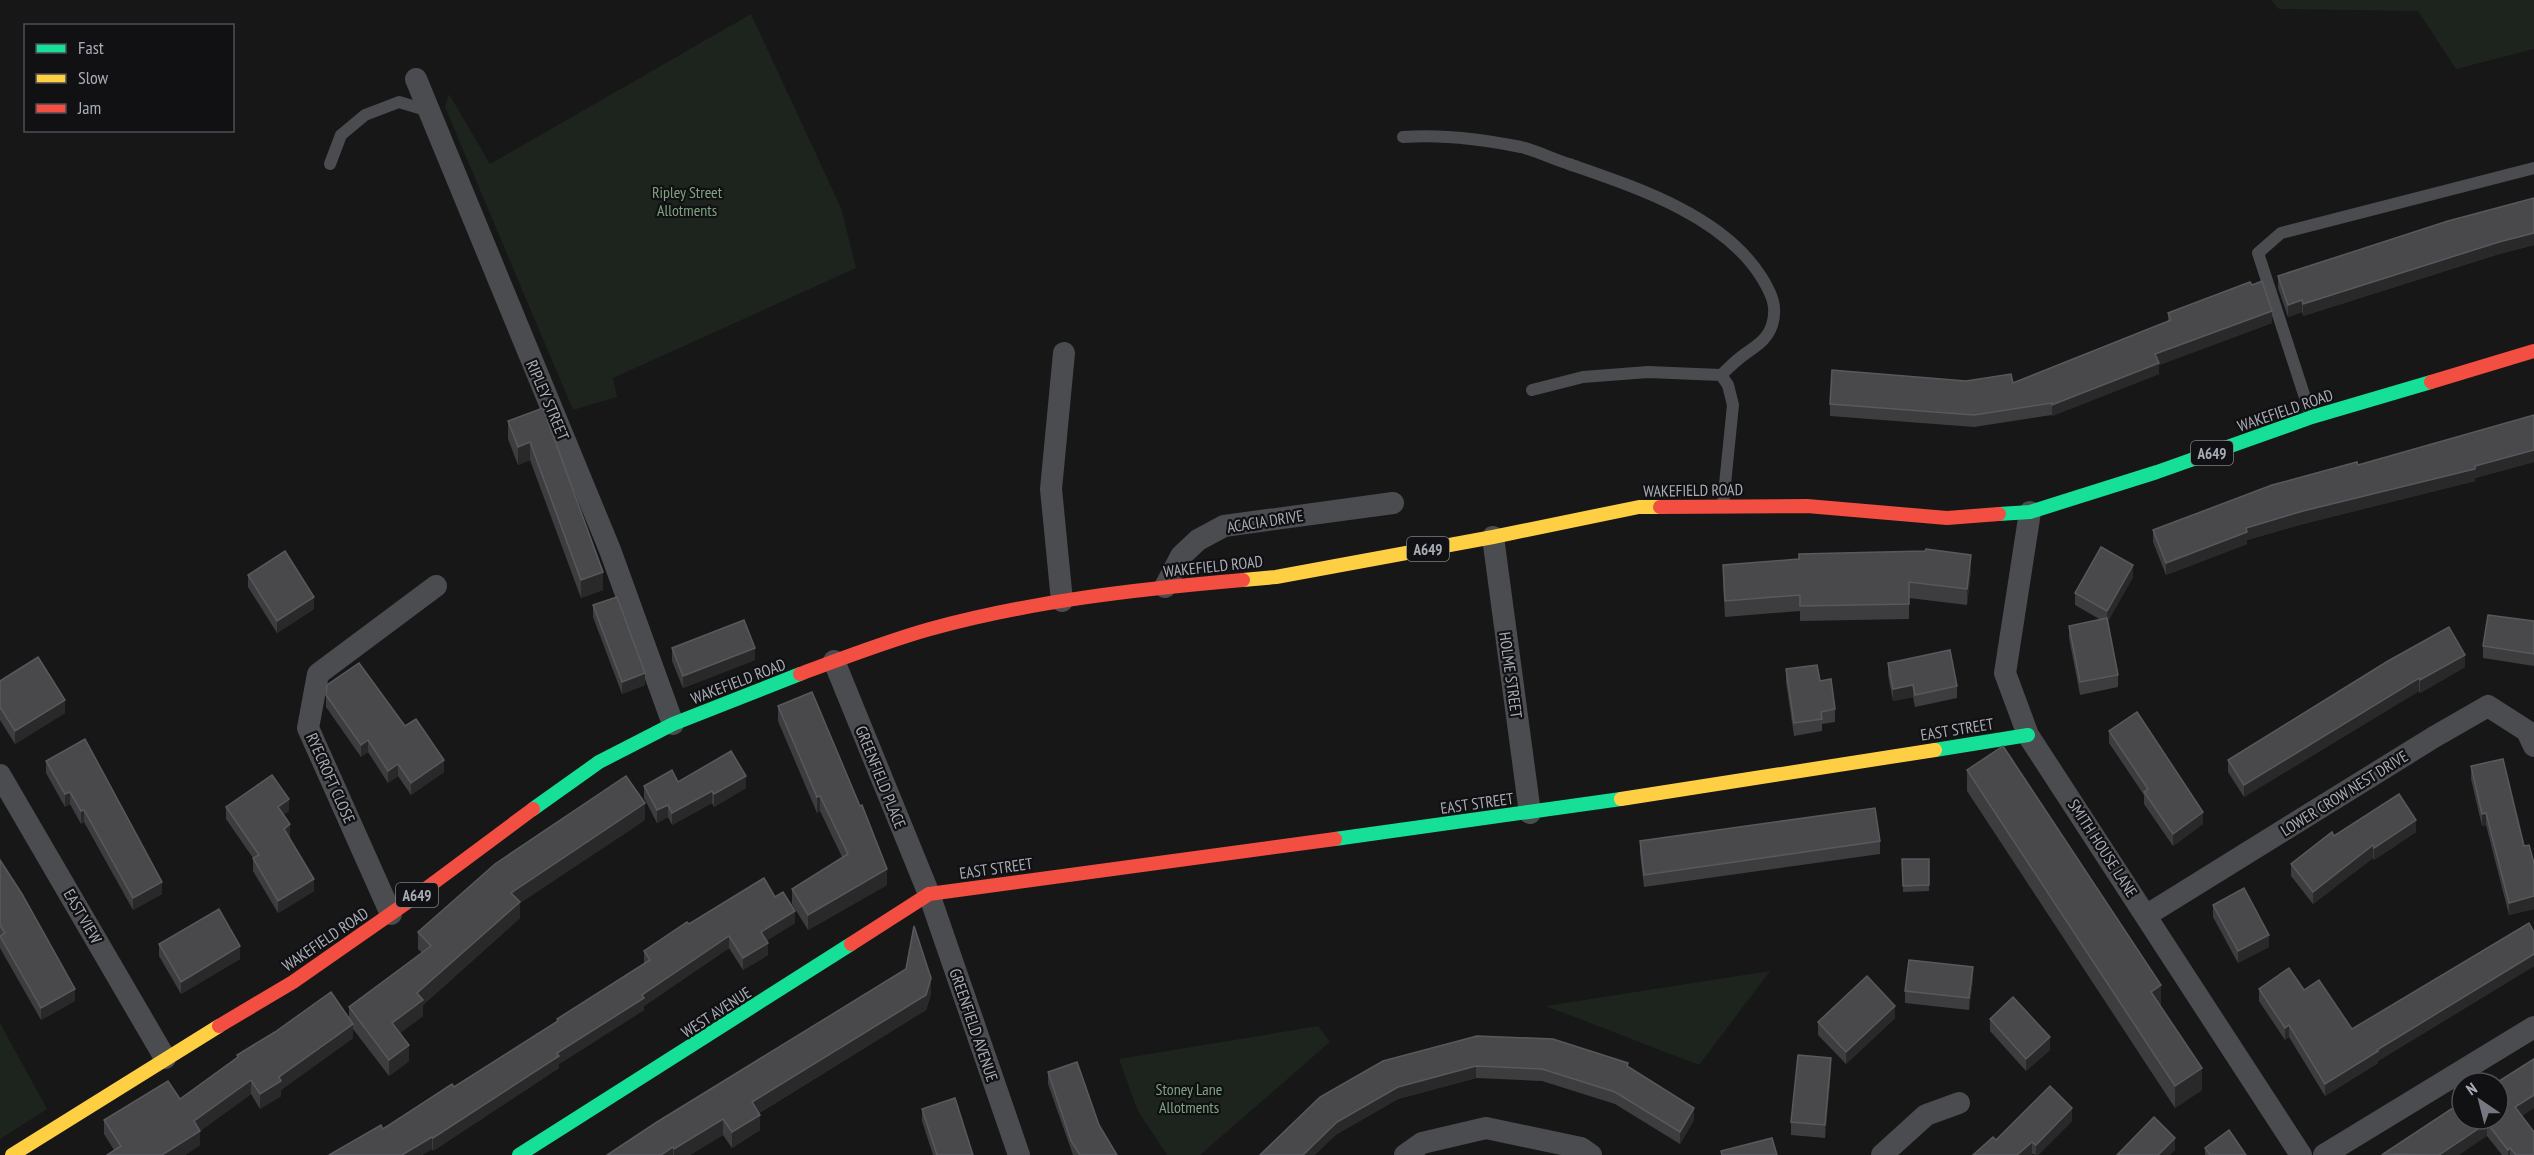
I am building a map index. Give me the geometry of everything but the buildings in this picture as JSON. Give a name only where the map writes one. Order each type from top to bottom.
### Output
[{"type":"main road","name":"WAKEFIELD ROAD","points":[[12,1155],[165,1058],[293,982],[391,914],[483,844],[598,762],[673,724],[834,661],[931,629],[1062,601],[1165,587],[1276,577],[1493,537],[1639,507],[1808,506],[1947,518],[2030,512],[2157,472],[2312,417],[2534,351]]},
{"type":"main road","name":"EAST STREET","points":[[929,894],[1530,813],[2028,735]]},
{"type":"main road","name":"WEST AVENUE","points":[[519,1155],[672,1060],[929,894]]},
{"type":"street","name":"RIPLEY STREET","points":[[416,79],[610,550],[673,724]]},
{"type":"street","points":[[1062,601],[1051,489],[1064,353]]},
{"type":"street","name":"ACACIA DRIVE","points":[[1165,587],[1181,556],[1198,540],[1224,526],[1393,503]]},
{"type":"street","name":"SMITH HOUSE LANE","points":[[2030,512],[2005,673],[2028,735],[2301,1155]]},
{"type":"street","name":"HOLME STREET","points":[[1493,537],[1530,813]]},
{"type":"street","name":"RYECROFT CLOSE","points":[[391,914],[308,728],[318,674],[436,586]]},
{"type":"street","name":"GREENFIELD PLACE","points":[[834,661],[929,894]]},
{"type":"street","name":"LOWER CROW NEST DRIVE","points":[[2147,915],[2488,706],[2527,731],[2534,746]]},
{"type":"street","name":"EAST VIEW","points":[[0,775],[165,1058]]},
{"type":"street","name":"GREENFIELD AVENUE","points":[[929,894],[1019,1155]]},
{"type":"street","points":[[2324,1155],[2534,1027]]},
{"type":"street","points":[[1881,1155],[1926,1114],[1959,1103]]},
{"type":"street","points":[[1405,1155],[1422,1143],[1486,1128],[1581,1148],[1591,1155]]},
{"type":"lane","points":[[330,164],[340,135],[365,115],[399,102],[429,111]]},
{"type":"lane","points":[[1403,137],[1462,137],[1525,148],[1658,197],[1699,220],[1743,252],[1764,281],[1774,303],[1774,315],[1769,333],[1762,342],[1721,375],[1648,372],[1583,377],[1532,390]]},
{"type":"lane","points":[[2312,417],[2258,254],[2281,233],[2534,168]]},
{"type":"lane","points":[[1721,375],[1728,385],[1733,405],[1723,505]]},
{"type":"green space","points":[[2271,0],[2534,0],[2534,49],[2456,69],[2418,11],[2279,9]]},
{"type":"green space","name":"Ripley Street Allotments","points":[[751,14],[841,208],[856,268],[613,378],[617,397],[573,410],[445,107],[449,94],[490,164]]},
{"type":"green space","points":[[1770,971],[1699,1065],[1546,1006]]},
{"type":"green space","points":[[0,1023],[47,1109],[0,1139]]},
{"type":"green space","name":"Stoney Lane Allotments","points":[[1318,1026],[1330,1042],[1200,1155],[1167,1155],[1138,1111],[1119,1059]]},
{"type":"traffic: fast","points":[[1999,514],[2030,512],[2157,472],[2312,417],[2431,382]]},
{"type":"traffic: fast","points":[[533,809],[599,762],[673,724],[800,674]]},
{"type":"traffic: fast","points":[[1935,750],[2028,735]]},
{"type":"traffic: fast","points":[[1335,839],[1621,799]]},
{"type":"traffic: fast","points":[[519,1155],[851,944]]},
{"type":"traffic: slow","points":[[1243,580],[1276,577],[1493,537],[1639,507],[1660,507]]},
{"type":"traffic: slow","points":[[1621,799],[1935,750]]},
{"type":"traffic: slow","points":[[12,1155],[219,1026]]},
{"type":"traffic: jam","points":[[2431,382],[2534,351]]},
{"type":"traffic: jam","points":[[1660,507],[1807,506],[1947,518],[1999,514]]},
{"type":"traffic: jam","points":[[800,674],[865,650],[968,619],[1085,597],[1243,580]]},
{"type":"traffic: jam","points":[[219,1026],[293,982],[412,899],[533,809]]},
{"type":"traffic: jam","points":[[851,944],[929,894],[1335,839]]}]
